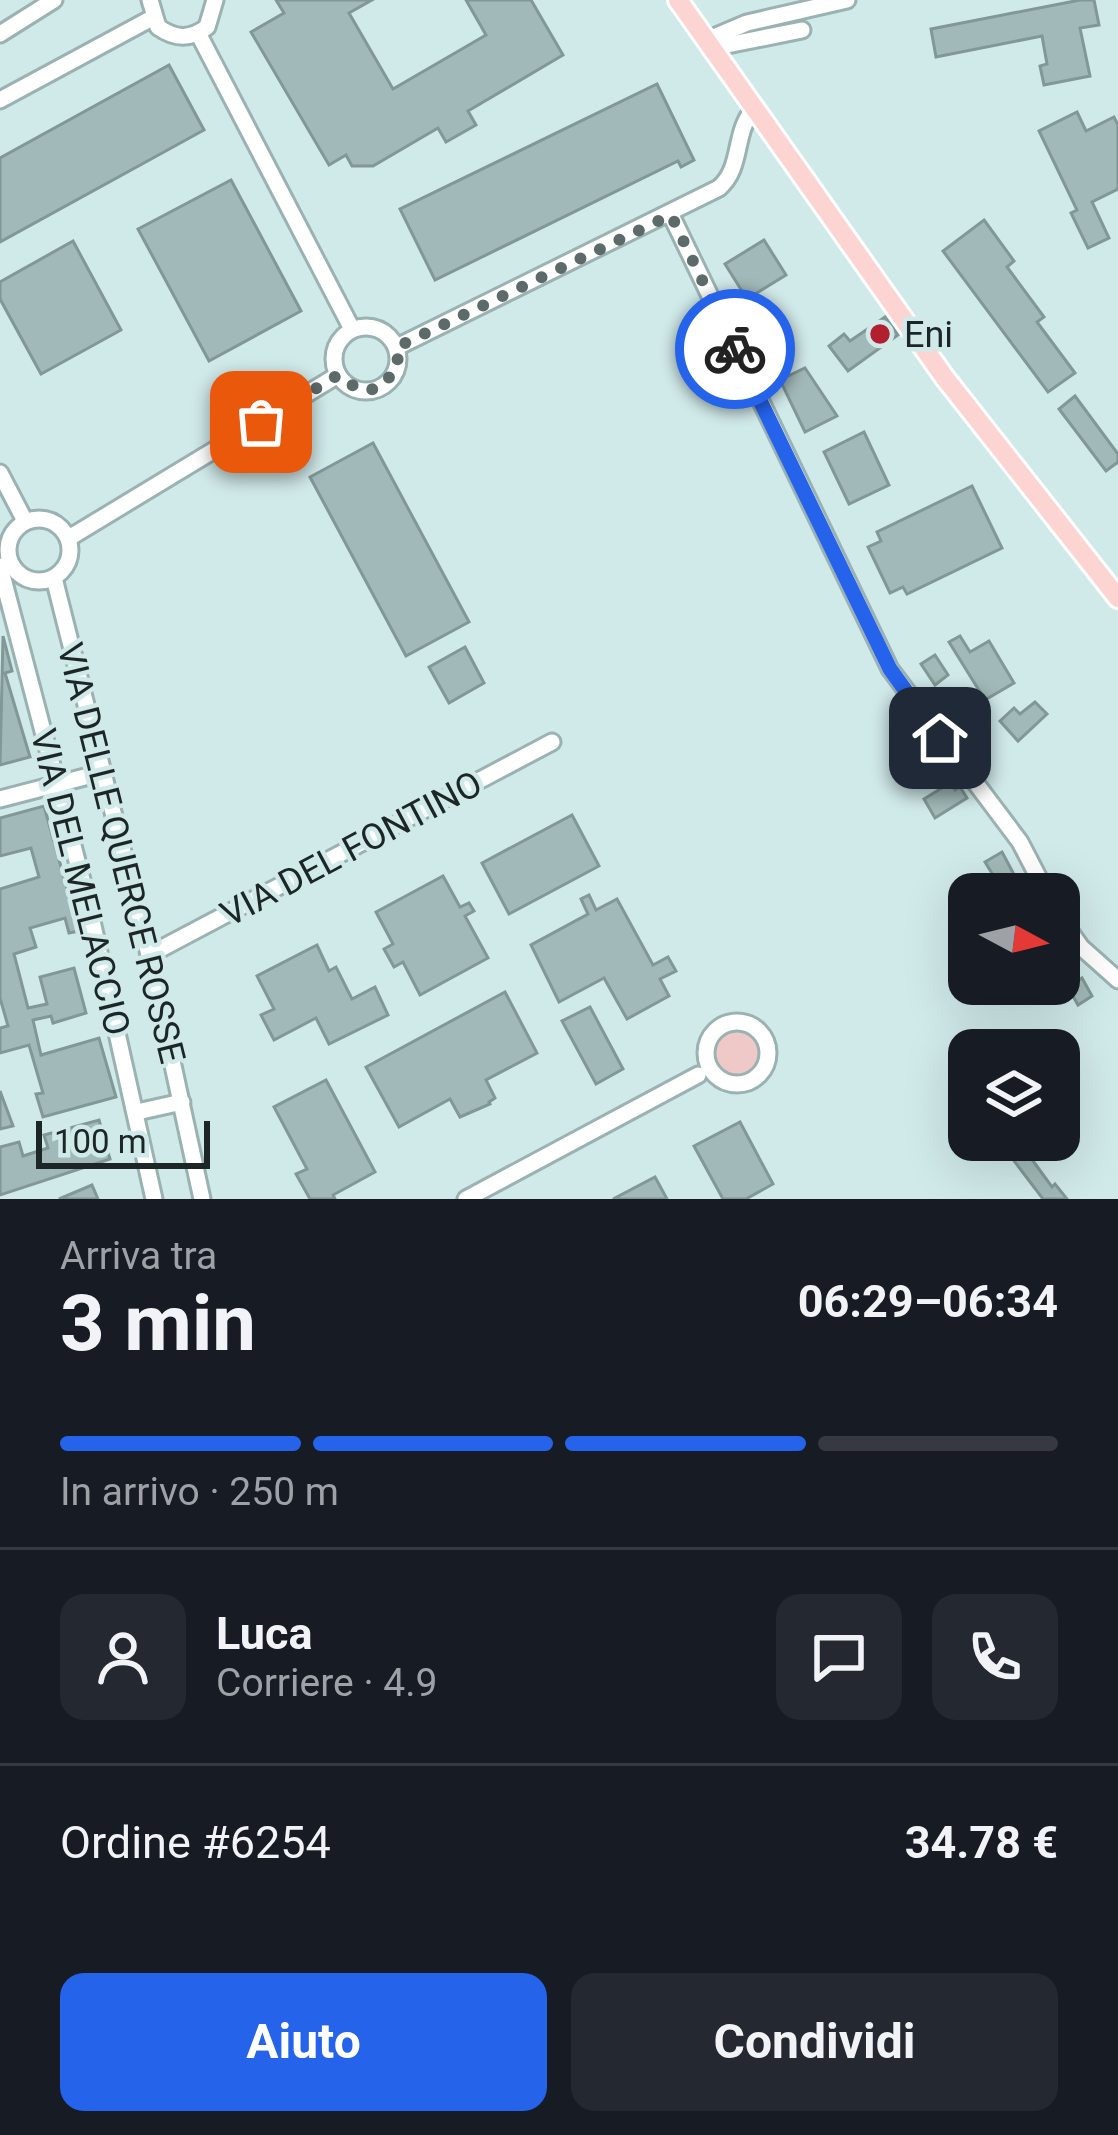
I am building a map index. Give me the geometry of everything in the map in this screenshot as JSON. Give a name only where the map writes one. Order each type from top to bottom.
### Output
[{"type":"main road","points":[[679,0],[945,378],[1118,598]]},
{"type":"street","points":[[0,34],[54,0]]},
{"type":"street","points":[[0,100],[151,9],[167,33],[188,37],[199,33],[213,18],[215,0]]},
{"type":"street","points":[[710,44],[748,23],[847,0]]},
{"type":"street","points":[[710,44],[802,30]]},
{"type":"street","points":[[199,33],[352,329]]},
{"type":"street","points":[[397,347],[671,215],[730,178],[741,126],[753,110]]},
{"type":"street","points":[[671,215],[890,669],[1020,842],[1036,873]]},
{"type":"street","points":[[378,328],[397,347],[398,367],[380,388],[361,391],[338,375],[337,344],[352,329],[378,328]]},
{"type":"street","points":[[69,538],[338,375]]},
{"type":"street","points":[[0,472],[25,521]]},
{"type":"street","points":[[25,521],[55,522],[69,538],[70,558],[54,578],[32,580],[5,565],[11,535],[25,521]]},
{"type":"street","name":"VIA DEL MELACCIO","points":[[5,565],[154,1199]]},
{"type":"street","name":"VIA DELLE QUERCE ROSSE","points":[[54,578],[149,955],[202,1199]]},
{"type":"street","name":"VIA DEL FONTINO","points":[[149,955],[552,742]]},
{"type":"street","points":[[0,799],[104,772]]},
{"type":"street","points":[[1080,946],[1118,980]]},
{"type":"street","points":[[466,1199],[706,1076],[735,1084],[755,1078],[767,1061],[765,1040],[746,1023],[727,1024],[709,1040],[706,1076]]},
{"type":"street","points":[[136,1112],[182,1102]]},
{"type":"shaded area","points":[[737,1028],[755,1035],[762,1053],[755,1071],[737,1078],[719,1071],[712,1053],[719,1035]]},
{"type":"building","points":[[276,0],[372,0],[349,13],[393,89],[486,35],[466,0],[531,0],[563,55],[468,111],[476,125],[446,142],[438,128],[373,166],[352,166],[346,155],[329,165],[251,32],[284,13]]},
{"type":"building","points":[[1094,0],[1099,25],[1080,28],[1090,76],[1044,85],[1040,66],[1047,64],[1042,36],[936,57],[931,29]]},
{"type":"building","points":[[169,65],[204,130],[0,242],[0,158]]},
{"type":"building","points":[[657,84],[694,160],[681,167],[678,161],[435,280],[400,209]]},
{"type":"building","points":[[1077,112],[1086,131],[1114,117],[1118,125],[1118,189],[1092,202],[1109,238],[1088,248],[1071,213],[1077,210],[1039,131]]},
{"type":"building","points":[[231,180],[301,311],[209,361],[138,229]]},
{"type":"building","points":[[984,220],[1014,261],[1007,267],[1044,317],[1037,322],[1075,373],[1048,392],[943,251]]},
{"type":"building","points":[[764,240],[786,275],[747,299],[725,264]]},
{"type":"building","points":[[73,241],[121,330],[41,374],[0,299],[0,282]]},
{"type":"building","points":[[769,313],[793,350],[769,362],[749,323]]},
{"type":"building","points":[[885,317],[898,335],[848,371],[829,346],[844,334],[850,341]]},
{"type":"building","points":[[805,368],[837,416],[805,432],[780,380]]},
{"type":"building","points":[[1075,396],[1118,454],[1118,462],[1106,471],[1059,409]]},
{"type":"building","points":[[864,432],[889,485],[849,504],[824,452]]},
{"type":"building","points":[[373,443],[469,622],[406,656],[310,477]]},
{"type":"building","points":[[972,486],[1002,548],[907,594],[903,587],[890,593],[868,547],[881,541],[877,532]]},
{"type":"building","points":[[3,636],[12,671],[5,673],[30,757],[0,765]]},
{"type":"building","points":[[960,636],[970,652],[989,641],[1014,683],[985,700],[949,642]]},
{"type":"building","points":[[465,647],[484,683],[449,703],[429,667]]},
{"type":"building","points":[[935,655],[948,675],[935,685],[921,664]]},
{"type":"building","points":[[1035,702],[1047,714],[1018,741],[1000,721],[1014,708],[1020,714]]},
{"type":"building","points":[[950,783],[955,790],[960,787],[967,798],[935,818],[924,799]]},
{"type":"building","points":[[44,806],[79,931],[69,933],[65,918],[30,928],[36,947],[14,954],[28,1008],[47,1004],[40,977],[74,968],[86,1013],[53,1023],[51,1016],[33,1020],[41,1055],[99,1038],[116,1097],[43,1117],[36,1094],[43,1093],[29,1045],[0,1053],[0,1028],[8,1026],[0,998],[0,889],[39,877],[31,848],[0,856],[0,818]]},
{"type":"building","points":[[572,815],[599,866],[509,914],[482,863]]},
{"type":"building","points":[[1002,852],[1013,873],[992,873],[985,862]]},
{"type":"building","points":[[443,876],[460,907],[469,903],[474,911],[465,916],[488,958],[420,995],[403,962],[394,967],[384,949],[393,944],[376,912]]},
{"type":"building","points":[[589,895],[596,910],[617,899],[653,965],[668,957],[676,971],[660,979],[669,996],[627,1019],[604,978],[559,1002],[531,945],[588,914],[581,899]]},
{"type":"building","points":[[317,945],[329,971],[336,967],[352,999],[375,987],[388,1015],[329,1044],[316,1018],[274,1040],[261,1015],[274,1009],[257,976]]},
{"type":"building","points":[[1080,979],[1092,996],[1080,1004]]},
{"type":"building","points":[[505,992],[537,1053],[486,1080],[495,1098],[490,1104],[460,1117],[450,1099],[399,1127],[366,1067]]},
{"type":"building","points":[[590,1007],[623,1069],[596,1084],[562,1021]]},
{"type":"building","points":[[326,1080],[375,1172],[333,1195],[335,1199],[310,1199],[296,1174],[307,1169],[274,1107]]},
{"type":"building","points":[[0,1091],[13,1126],[0,1129]]},
{"type":"building","points":[[99,1120],[110,1159],[0,1195],[0,1147],[19,1142],[23,1156],[48,1148],[44,1135]]},
{"type":"building","points":[[740,1122],[773,1184],[746,1199],[723,1199],[694,1146]]},
{"type":"building","points":[[1014,1161],[1033,1161],[1067,1199],[1043,1199]]},
{"type":"building","points":[[655,1177],[667,1199],[613,1199]]},
{"type":"building","points":[[92,1185],[98,1199],[59,1199]]},
{"type":"way so far","points":[[261,422],[338,375],[361,391],[380,388],[398,367],[397,347],[671,215],[735,349]]},
{"type":"place","name":"Eni","points":[[880,334]]},
{"type":"route","points":[[735,349],[890,669],[940,738]]}]
